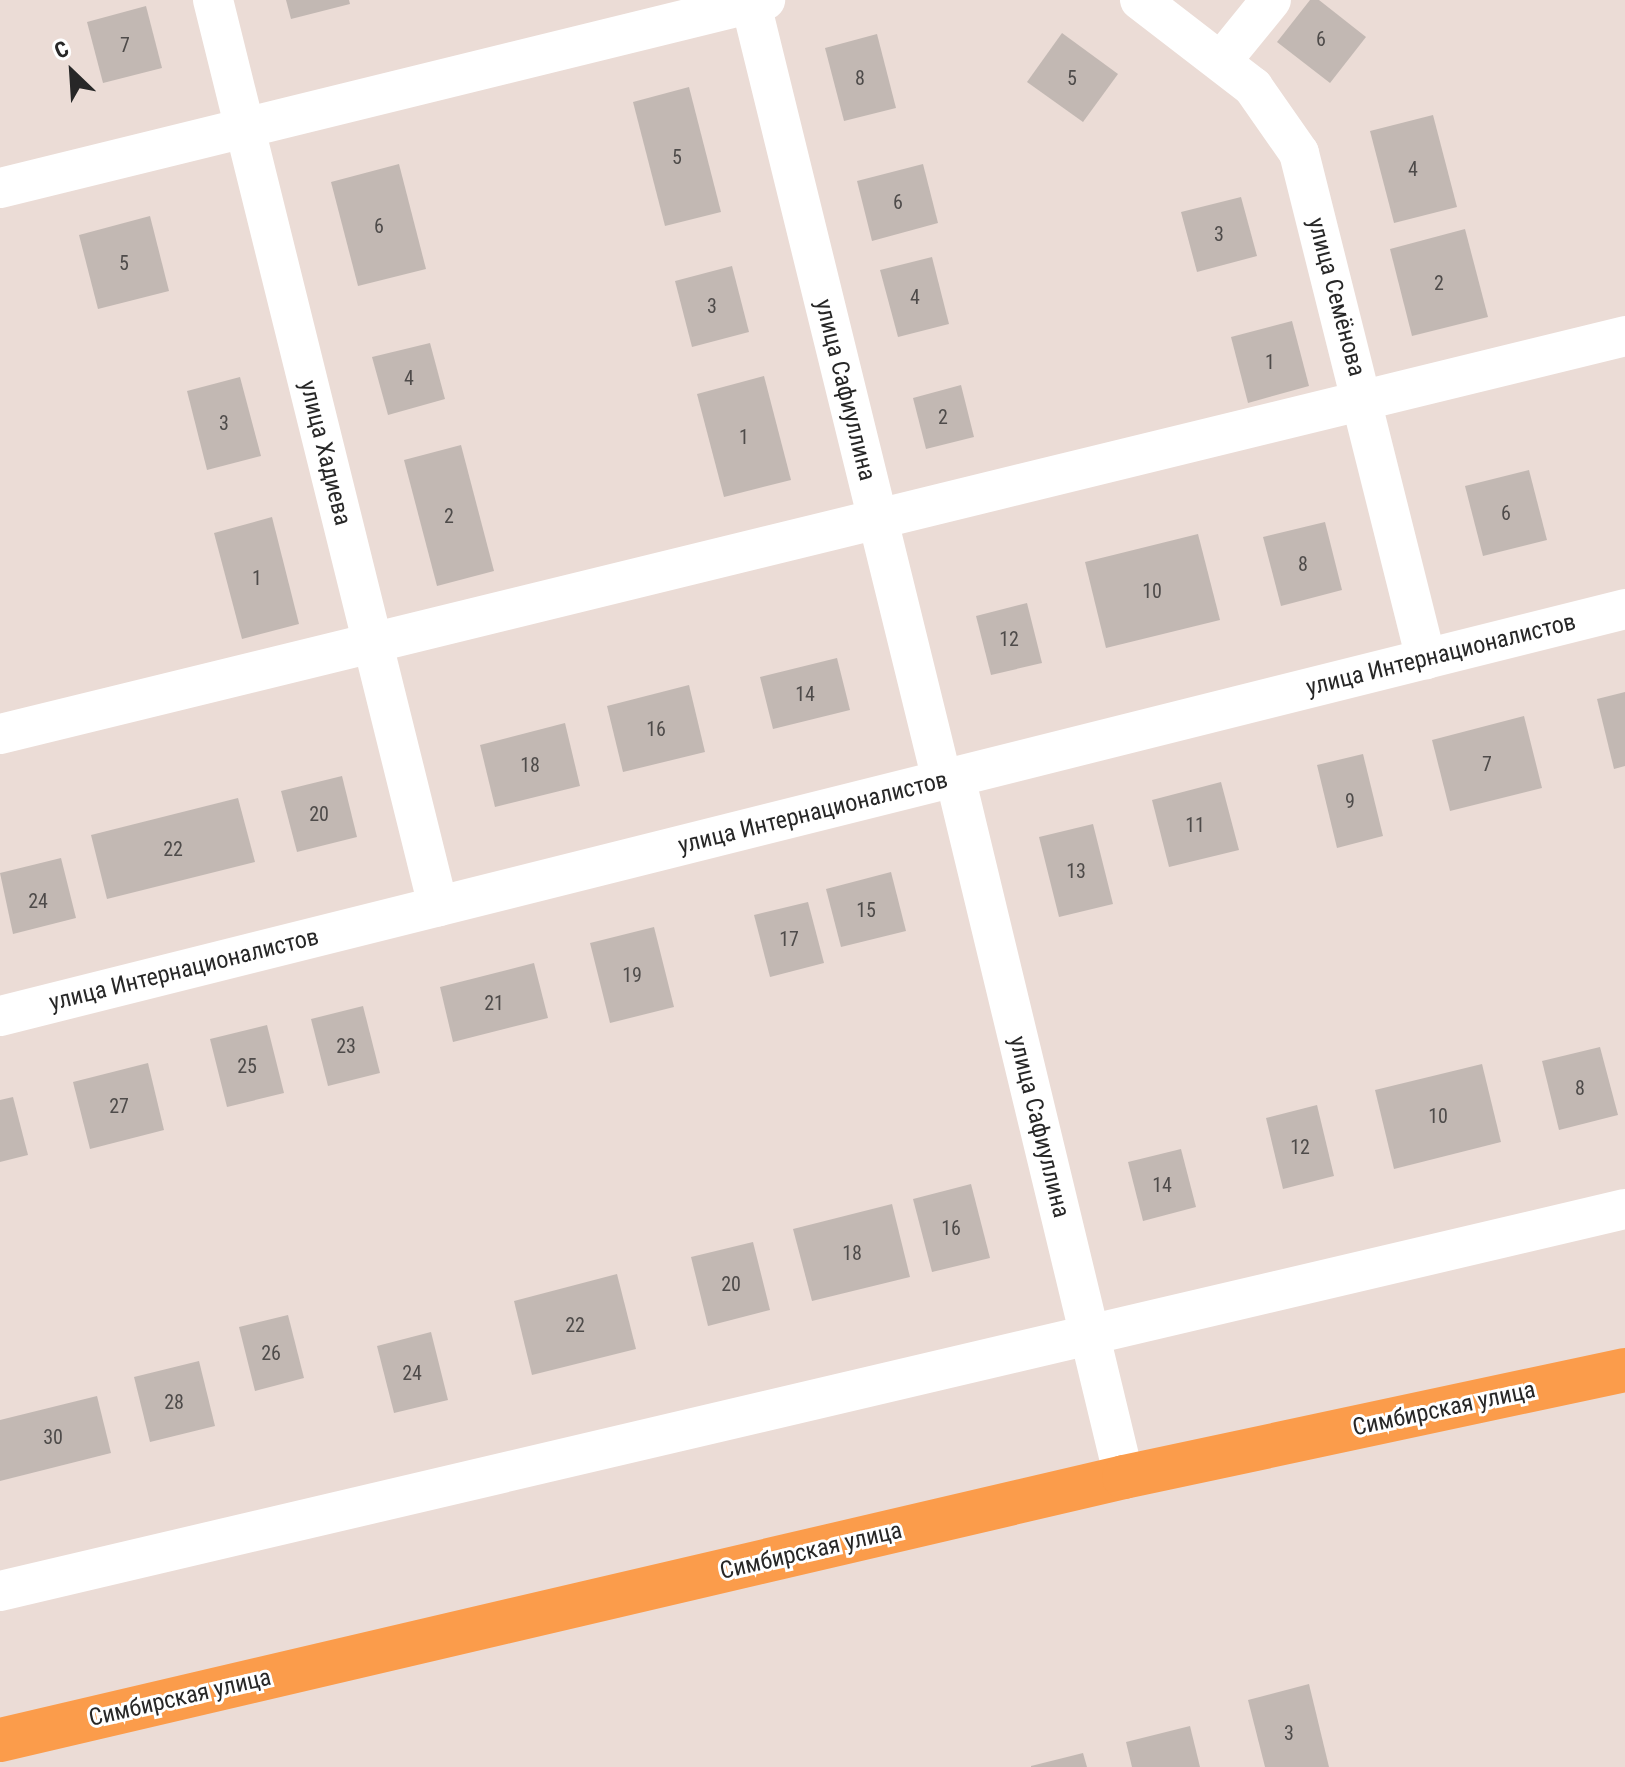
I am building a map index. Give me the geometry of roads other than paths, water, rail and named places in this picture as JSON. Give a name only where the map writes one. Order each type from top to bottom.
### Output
[{"type":"main road","name":"Симбирская улица","points":[[0,1740],[1124,1477],[1625,1370]]},
{"type":"street","name":"улица Хадиева","points":[[213,0],[438,906]]},
{"type":"street","name":"улица Семёнова","points":[[1140,0],[1223,59],[1253,87],[1299,153],[1426,659]]},
{"type":"street","points":[[1223,59],[1271,0]]},
{"type":"street","points":[[0,188],[755,1]]},
{"type":"street","name":"улица Сафиуллина","points":[[755,1],[876,518],[948,779],[1124,1477]]},
{"type":"street","points":[[0,734],[1625,336]]},
{"type":"street","name":"улица Интернационалистов","points":[[0,1016],[1625,609]]},
{"type":"street","points":[[0,1591],[1625,1209]]}]
